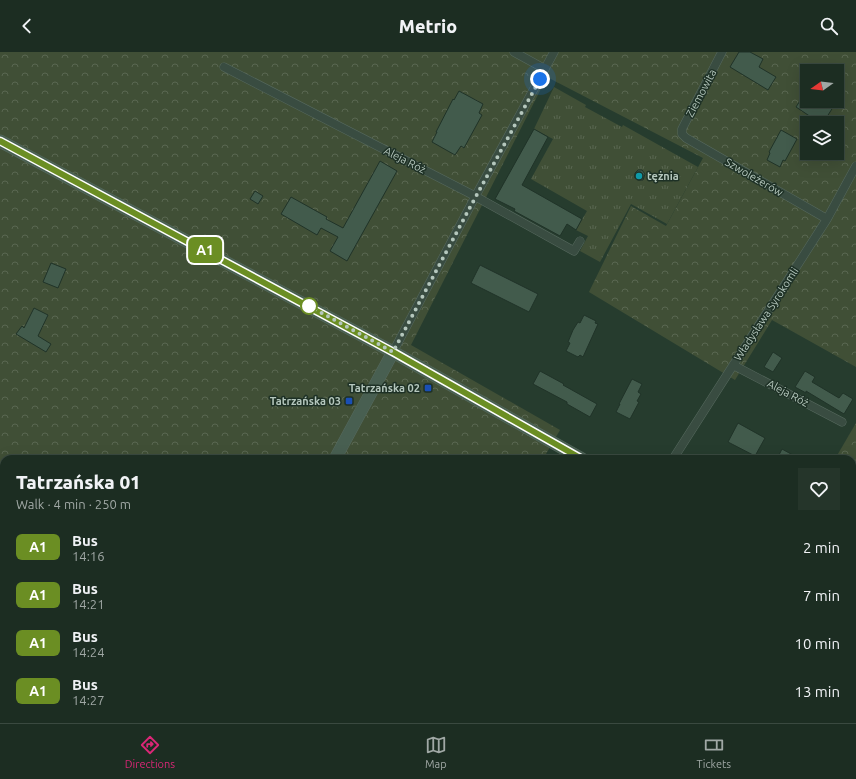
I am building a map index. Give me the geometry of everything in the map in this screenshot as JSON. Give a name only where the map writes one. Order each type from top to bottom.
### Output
[{"type":"street","points":[[514,52],[545,69]]},
{"type":"street","points":[[337,455],[554,52]]},
{"type":"street","name":"Ziemowita","points":[[682,134],[682,129],[722,52]]},
{"type":"street","name":"Aleja Róż","points":[[224,67],[475,197],[574,251],[580,241]]},
{"type":"street","name":"Szwoleżerów","points":[[682,134],[686,138],[827,219]]},
{"type":"street","points":[[0,141],[393,352],[575,455]]},
{"type":"street","name":"Władysława Syrokomli","points":[[676,455],[827,219],[856,166]]},
{"type":"street","name":"Aleja Róż","points":[[733,364],[842,422]]},
{"type":"green space","points":[[0,52],[856,52],[856,367],[772,320],[735,380],[589,292],[631,206],[666,226],[703,158],[547,77],[411,345],[560,430],[545,455],[0,455]]},
{"type":"green space","points":[[554,87],[586,105],[585,107],[622,127],[623,125],[698,167],[667,224],[631,204],[600,262],[580,251],[588,236],[576,230],[587,211],[531,179],[553,139],[534,129]]},
{"type":"green space","points":[[856,423],[856,455],[837,455]]},
{"type":"building","points":[[739,52],[750,52],[763,59],[759,67],[776,77],[768,90],[730,67]]},
{"type":"building","points":[[459,91],[483,104],[479,113],[482,115],[464,148],[461,146],[455,155],[432,142],[453,99],[454,100]]},
{"type":"building","points":[[800,101],[800,108],[833,108],[827,116],[810,116],[796,107]]},
{"type":"building","points":[[534,129],[548,137],[522,185],[582,219],[576,230],[567,224],[560,236],[514,211],[515,209],[495,199]]},
{"type":"building","points":[[781,130],[797,139],[780,167],[767,160],[770,153],[769,152]]},
{"type":"building","points":[[380,161],[397,171],[347,261],[330,251],[338,237],[321,228],[317,235],[281,214],[291,197],[327,217],[326,219],[343,228]]},
{"type":"building","name":"tężnia","points":[[638,170],[642,170],[645,174],[643,180],[638,180],[635,178],[635,173]]},
{"type":"building","points":[[255,191],[263,196],[258,204],[250,199]]},
{"type":"building","points":[[51,263],[66,269],[58,288],[43,282]]},
{"type":"building","points":[[480,265],[538,294],[529,312],[471,283]]},
{"type":"building","points":[[34,308],[48,315],[38,336],[51,344],[46,352],[16,334],[22,326],[24,328]]},
{"type":"building","points":[[584,315],[596,321],[595,323],[598,324],[583,357],[580,355],[578,357],[566,351],[570,343],[568,342],[573,330],[578,322],[580,323]]},
{"type":"building","points":[[773,352],[782,358],[773,372],[764,367]]},
{"type":"building","points":[[540,371],[597,404],[590,417],[567,404],[567,402],[533,384]]},
{"type":"building","points":[[805,371],[815,377],[812,382],[839,398],[843,393],[853,399],[844,414],[806,391],[806,393],[795,387]]},
{"type":"building","points":[[632,379],[642,384],[638,392],[641,394],[637,401],[639,402],[630,419],[616,412]]},
{"type":"building","points":[[738,423],[765,438],[756,455],[728,442]]},
{"type":"building","points":[[782,449],[793,455],[779,455]]},
{"type":"bus line","name":"A1","points":[[0,141],[310,306],[575,455]]},
{"type":"place","name":"tężnia","points":[[639,176]]},
{"type":"place","name":"Tatrzańska 02","points":[[428,388]]},
{"type":"place","name":"Tatrzańska 03","points":[[349,401]]},
{"type":"route","points":[[309,306],[393,352],[540,79]]}]
